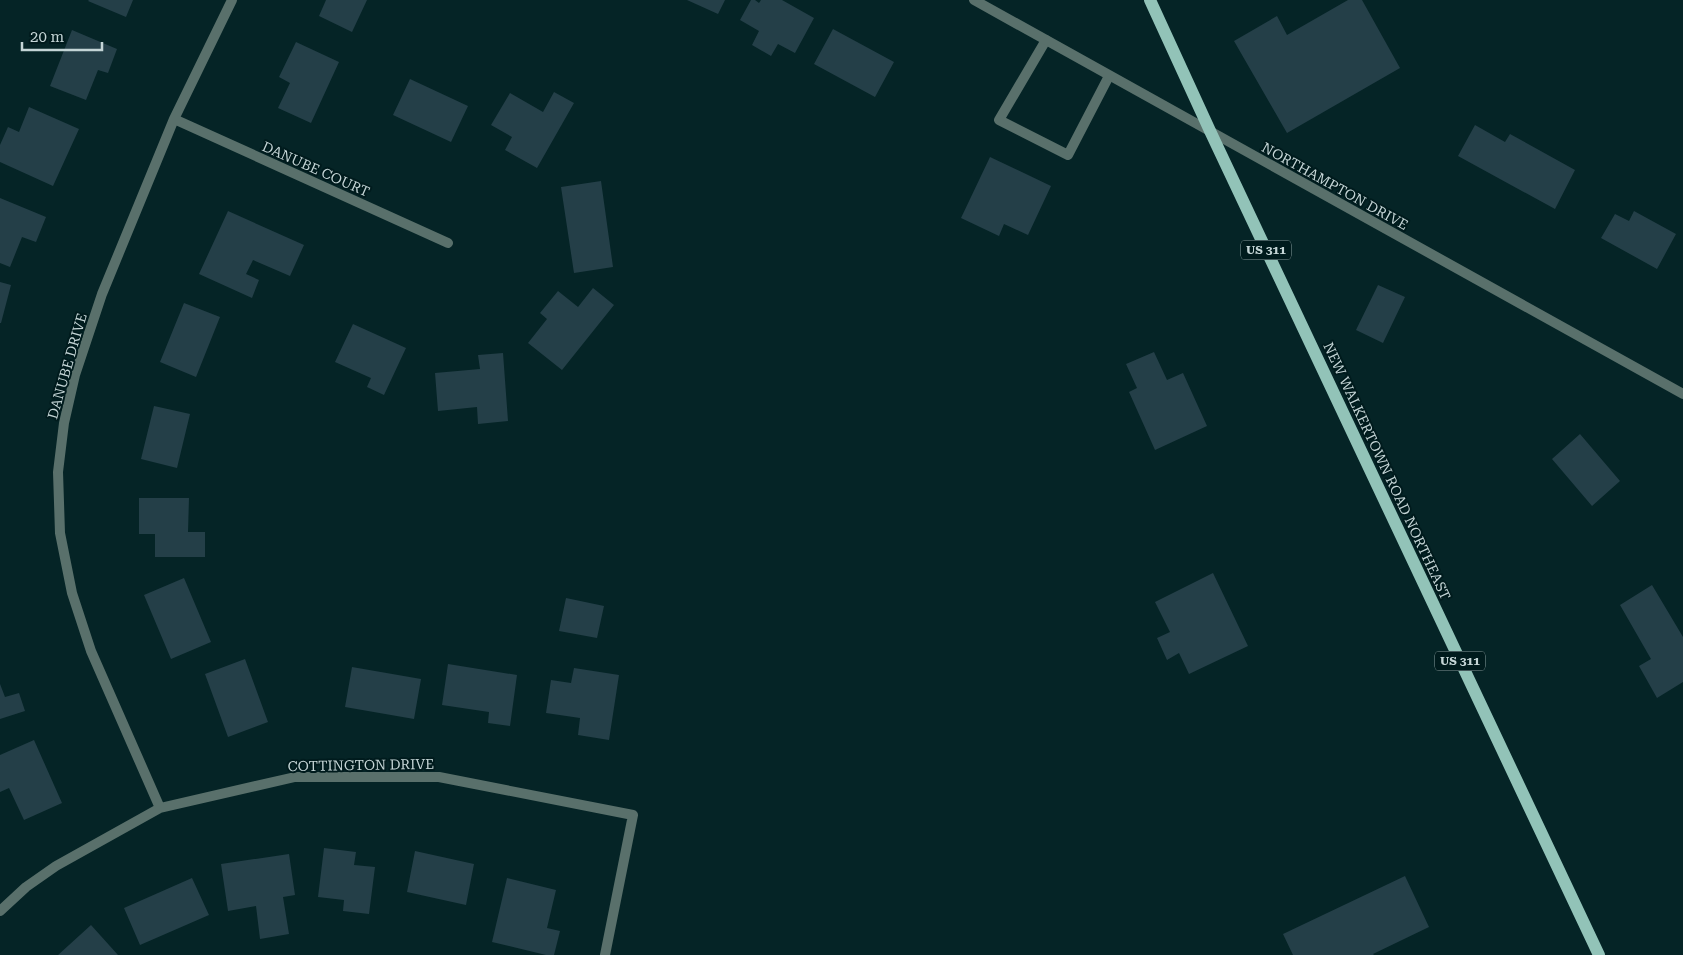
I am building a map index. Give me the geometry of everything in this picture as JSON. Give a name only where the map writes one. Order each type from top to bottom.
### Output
[{"type":"main road","name":"NEW WALKERTOWN ROAD NORTHEAST","points":[[1150,0],[1599,955]]},
{"type":"street","name":"DANUBE DRIVE","points":[[160,808],[92,651],[72,593],[60,533],[58,472],[64,423],[75,376],[102,294],[174,120],[232,0]]},
{"type":"street","name":"NORTHAMPTON DRIVE","points":[[974,0],[1683,394]]},
{"type":"street","points":[[1046,40],[1000,120],[1068,155],[1108,76]]},
{"type":"street","name":"DANUBE COURT","points":[[174,120],[448,243]]},
{"type":"street","name":"COTTINGTON DRIVE","points":[[0,911],[26,887],[56,866],[160,808],[295,777],[439,777],[633,815],[605,955]]},
{"type":"building","points":[[89,0],[133,0],[126,17]]},
{"type":"building","points":[[326,0],[367,0],[352,32],[319,16]]},
{"type":"building","points":[[687,0],[725,0],[718,14]]},
{"type":"building","points":[[751,0],[759,3],[761,0],[782,0],[814,18],[795,53],[778,44],[771,56],[752,45],[759,31],[740,20]]},
{"type":"building","points":[[1348,0],[1362,0],[1400,68],[1287,133],[1234,41],[1277,16],[1287,35]]},
{"type":"building","points":[[833,29],[894,62],[875,97],[814,64]]},
{"type":"building","points":[[72,30],[117,49],[108,73],[98,70],[86,100],[50,86]]},
{"type":"building","points":[[296,42],[339,62],[311,123],[278,108],[290,83],[279,77]]},
{"type":"building","points":[[410,79],[468,106],[451,142],[393,115]]},
{"type":"building","points":[[554,92],[574,103],[537,168],[505,150],[512,137],[491,125],[510,93],[543,112]]},
{"type":"building","points":[[29,107],[79,129],[53,186],[0,162],[0,145],[8,127],[19,132]]},
{"type":"building","points":[[1475,125],[1505,142],[1510,134],[1575,170],[1555,209],[1458,156]]},
{"type":"building","points":[[990,157],[1051,186],[1028,235],[1004,224],[999,236],[961,218]]},
{"type":"building","points":[[601,181],[613,267],[574,273],[561,187]]},
{"type":"building","points":[[0,198],[46,217],[36,242],[22,237],[10,267],[0,263]]},
{"type":"building","points":[[228,211],[304,245],[290,276],[253,260],[246,274],[259,280],[252,298],[199,274]]},
{"type":"building","points":[[1634,211],[1676,234],[1657,269],[1601,238],[1615,214],[1629,221]]},
{"type":"building","points":[[0,282],[11,285],[1,323],[0,323]]},
{"type":"building","points":[[1378,285],[1405,297],[1383,343],[1356,330]]},
{"type":"building","points":[[593,288],[614,305],[562,370],[528,343],[547,319],[540,313],[558,291],[578,307]]},
{"type":"building","points":[[184,303],[220,317],[196,377],[160,362]]},
{"type":"building","points":[[353,324],[406,348],[384,395],[367,387],[371,378],[335,362]]},
{"type":"building","points":[[1154,352],[1167,380],[1183,373],[1207,426],[1155,450],[1129,392],[1137,388],[1126,364]]},
{"type":"building","points":[[503,353],[508,421],[478,424],[477,407],[438,411],[435,373],[480,369],[478,355]]},
{"type":"building","points":[[154,406],[190,414],[177,468],[141,459]]},
{"type":"building","points":[[1580,434],[1620,481],[1592,506],[1552,459]]},
{"type":"building","points":[[139,498],[189,498],[188,532],[205,532],[205,557],[155,557],[155,534],[139,534]]},
{"type":"building","points":[[1213,573],[1248,646],[1189,674],[1179,653],[1167,660],[1157,638],[1170,632],[1155,602]]},
{"type":"building","points":[[184,578],[211,642],[171,659],[144,595]]},
{"type":"building","points":[[1652,585],[1683,637],[1683,682],[1657,698],[1639,666],[1651,659],[1620,605]]},
{"type":"building","points":[[566,598],[604,606],[597,638],[559,631]]},
{"type":"building","points":[[245,659],[268,722],[228,737],[205,674]]},
{"type":"building","points":[[448,664],[517,675],[510,726],[488,723],[489,712],[442,705]]},
{"type":"building","points":[[352,667],[421,679],[414,719],[345,707]]},
{"type":"building","points":[[574,668],[619,675],[609,740],[578,735],[580,718],[546,713],[551,680],[571,683]]},
{"type":"building","points":[[0,684],[5,697],[19,693],[25,711],[0,719]]},
{"type":"building","points":[[34,740],[62,803],[24,820],[9,788],[0,792],[0,755]]},
{"type":"building","points":[[324,848],[356,852],[354,865],[375,867],[369,914],[343,911],[344,900],[318,897]]},
{"type":"building","points":[[415,851],[474,864],[466,905],[407,892]]},
{"type":"building","points":[[289,854],[295,895],[283,897],[289,934],[260,939],[256,906],[228,911],[221,864]]},
{"type":"building","points":[[1405,876],[1429,927],[1374,955],[1293,955],[1283,934]]},
{"type":"building","points":[[192,878],[209,915],[140,945],[124,908]]},
{"type":"building","points":[[507,878],[556,890],[547,928],[560,931],[554,955],[546,955],[492,942]]},
{"type":"building","points":[[91,925],[118,955],[58,955]]}]
